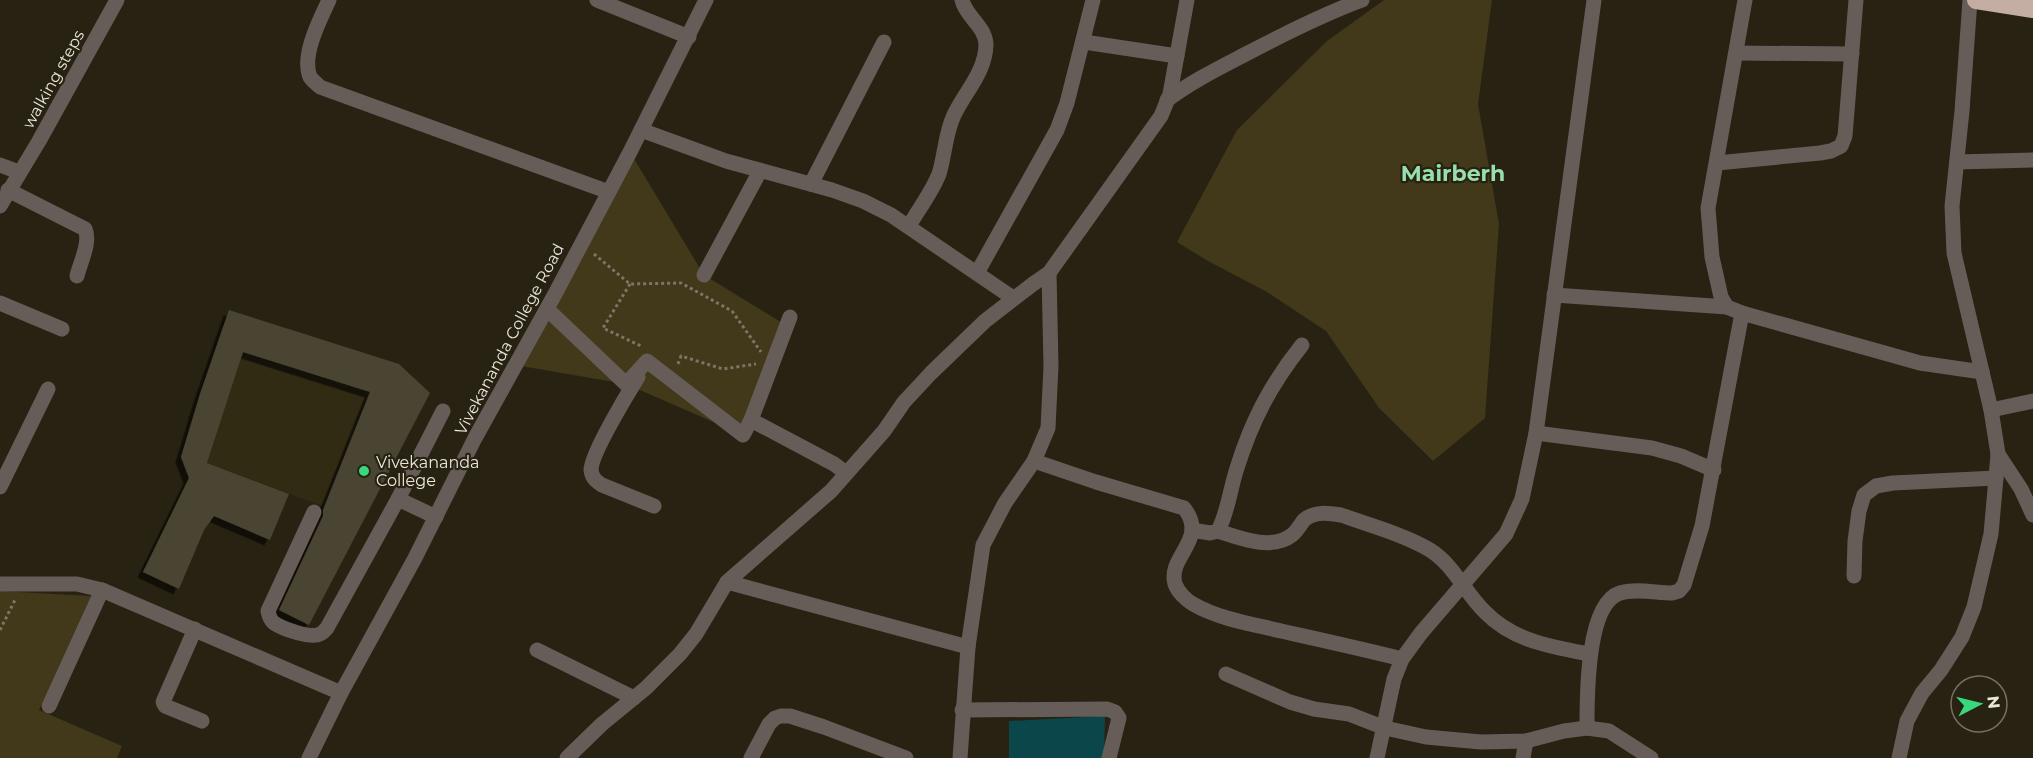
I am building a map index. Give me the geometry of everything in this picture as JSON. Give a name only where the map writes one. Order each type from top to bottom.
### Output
[{"type":"highway","points":[[1976,0],[2033,9]]},
{"type":"street","name":"walking steps","points":[[0,206],[39,141],[117,0]]},
{"type":"street","points":[[329,0],[310,45],[308,63],[311,77],[320,87],[609,192]]},
{"type":"street","points":[[597,0],[689,37]]},
{"type":"street","name":"Vivekananda College Road","points":[[309,758],[476,438],[609,192],[706,0]]},
{"type":"street","points":[[909,226],[938,177],[954,114],[980,70],[986,45],[984,34],[970,17],[962,0]]},
{"type":"street","points":[[977,273],[1057,130],[1084,42],[1093,0]]},
{"type":"street","points":[[567,758],[666,668],[696,634],[727,582],[810,510],[884,431],[904,402],[931,373],[985,321],[1049,273],[1154,126],[1167,100],[1187,0]]},
{"type":"street","points":[[1167,100],[1193,82],[1279,36],[1362,0]]},
{"type":"street","points":[[1377,758],[1394,679],[1402,658],[1506,534],[1522,499],[1536,433],[1594,0]]},
{"type":"street","points":[[1735,310],[1721,297],[1717,283],[1708,208],[1745,0]]},
{"type":"street","points":[[1717,163],[1831,152],[1841,146],[1845,136],[1856,0]]},
{"type":"street","points":[[1899,758],[1907,720],[1922,693],[1941,670],[1962,637],[1974,607],[1991,534],[1998,454],[1991,410],[1954,253],[1952,206],[1970,0]]},
{"type":"street","points":[[810,184],[884,42]]},
{"type":"street","points":[[1084,42],[1177,56]]},
{"type":"street","points":[[1736,53],[1852,54]]},
{"type":"street","points":[[641,130],[760,171],[863,201],[909,226],[1013,298]]},
{"type":"street","points":[[1957,162],[2033,160]]},
{"type":"street","points":[[0,165],[19,172]]},
{"type":"street","points":[[704,275],[760,171]]},
{"type":"street","points":[[8,190],[85,229],[87,241],[77,276]]},
{"type":"street","points":[[960,758],[968,647],[983,546],[1005,503],[1034,461],[1048,428],[1051,366],[1049,273]]},
{"type":"street","points":[[1554,295],[1735,310],[1920,363],[1982,372]]},
{"type":"street","points":[[0,303],[62,329]]},
{"type":"street","points":[[547,309],[626,384],[647,355]]},
{"type":"street","points":[[1587,728],[1589,654],[1602,612],[1609,599],[1621,592],[1672,593],[1679,591],[1684,585],[1702,526],[1713,470],[1735,310]]},
{"type":"street","points":[[647,355],[671,380],[743,435],[751,420],[790,317]]},
{"type":"street","points":[[1218,531],[1248,435],[1267,394],[1302,345]]},
{"type":"street","points":[[647,355],[603,440],[591,473],[594,480],[602,485],[654,506]]},
{"type":"street","points":[[0,487],[48,389]]},
{"type":"street","points":[[1991,410],[2033,401]]},
{"type":"street","points":[[315,512],[268,611],[275,624],[314,636],[322,634],[327,628],[398,500],[443,411]]},
{"type":"street","points":[[751,420],[834,464],[846,473]]},
{"type":"street","points":[[1536,433],[1652,448],[1681,456],[1713,470]]},
{"type":"street","points":[[1998,454],[2033,515]]},
{"type":"street","points":[[1034,461],[1184,508],[1191,516],[1191,537],[1174,572],[1179,592],[1192,603],[1233,619],[1402,658]]},
{"type":"street","points":[[1854,576],[1858,511],[1864,495],[1876,486],[1893,483],[1996,478]]},
{"type":"street","points":[[398,500],[436,517]]},
{"type":"street","points":[[1192,530],[1210,533],[1218,531],[1252,541],[1276,542],[1292,536],[1304,520],[1313,515],[1326,513],[1341,515],[1430,550],[1446,563],[1485,613],[1519,637],[1548,647],[1589,654]]},
{"type":"street","points":[[727,582],[968,647]]},
{"type":"street","points":[[0,584],[77,584],[102,590],[341,693]]},
{"type":"street","points":[[49,706],[102,590]]},
{"type":"street","points":[[195,629],[164,702],[165,706],[202,721]]},
{"type":"street","points":[[537,650],[634,698]]},
{"type":"street","points":[[1226,674],[1290,702],[1314,709],[1349,714],[1385,728],[1470,741],[1526,741],[1564,731],[1587,728],[1609,732],[1625,751],[1651,758]]},
{"type":"street","points":[[962,710],[1107,709],[1119,718],[1109,758]]},
{"type":"street","points":[[751,758],[769,724],[781,716],[790,716],[824,727],[906,758]]},
{"type":"street","points":[[1523,758],[1526,741]]},
{"type":"path","points":[[582,243],[630,284],[681,283],[732,311],[762,354]]},
{"type":"path","points":[[630,284],[603,328],[647,355]]},
{"type":"path","points":[[671,380],[681,356],[723,369],[757,364]]},
{"type":"path","points":[[0,630],[23,583]]},
{"type":"shaded area","points":[[1384,0],[1492,0],[1478,104],[1499,224],[1485,418],[1433,461],[1379,408],[1326,331],[1267,292],[1177,242],[1237,130],[1327,41]]},
{"type":"shaded area","points":[[630,152],[704,275],[784,324],[743,435],[626,384],[515,365]]},
{"type":"shaded area","points":[[243,352],[370,392],[325,507],[207,463]]},
{"type":"shaded area","points":[[0,591],[91,596],[39,710],[122,746],[117,758],[0,758]]},
{"type":"water","points":[[1105,716],[1104,758],[1009,758],[1009,721]]},
{"type":"building","name":"Vivekananda College","points":[[229,310],[399,364],[430,393],[309,625],[279,610],[323,516],[323,510],[370,392],[243,352],[207,463],[289,494],[270,540],[214,516],[204,530],[179,589],[143,572],[189,478],[181,457]]},
{"type":"place","name":"Vivekananda College","points":[[364,471]]},
{"type":"district","name":"Mairberh","points":[[1453,173]]}]
